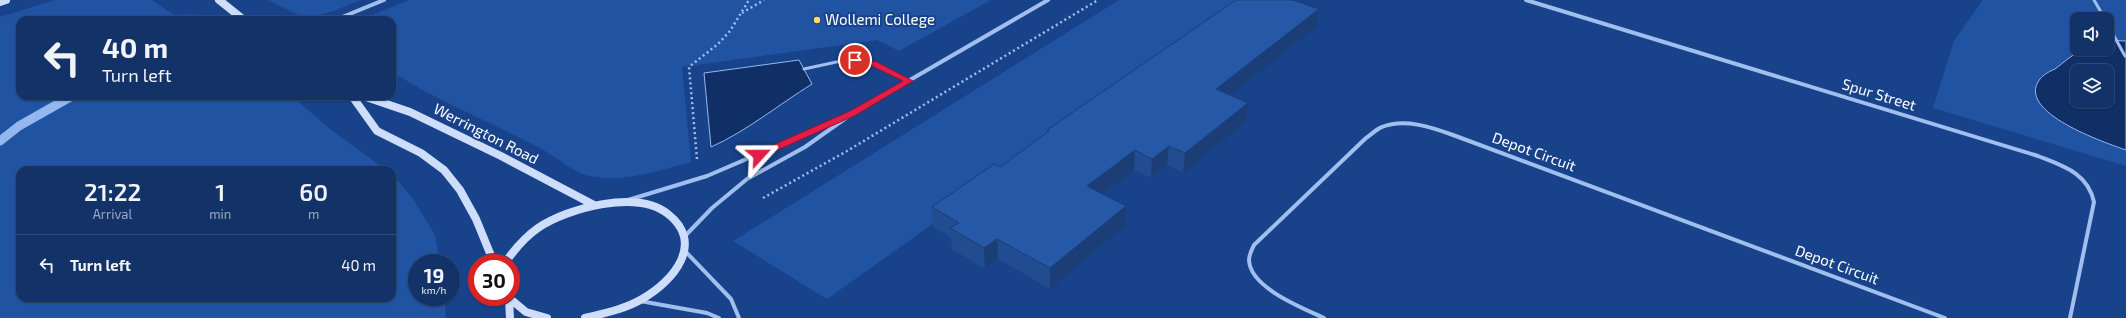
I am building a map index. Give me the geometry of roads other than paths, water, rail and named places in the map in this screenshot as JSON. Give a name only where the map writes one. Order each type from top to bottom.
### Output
[{"type":"main road","points":[[0,2],[6,0]]},
{"type":"main road","points":[[219,0],[239,16]]},
{"type":"main road","points":[[355,100],[377,131],[421,154],[444,170],[460,190],[490,254]]},
{"type":"main road","name":"Werrington Road","points":[[375,100],[410,112],[594,205]]},
{"type":"main road","points":[[512,254],[519,244],[539,227],[565,214],[594,205],[622,202],[648,205],[668,214],[680,224],[685,236],[685,251],[679,266],[663,285],[639,301],[609,315],[585,318]]},
{"type":"main road","points":[[509,306],[510,318]]},
{"type":"main road","points":[[519,306],[526,312],[547,318]]},
{"type":"street","points":[[345,16],[384,0]]},
{"type":"street","points":[[685,236],[712,208],[747,179],[805,147],[853,113],[1048,0]]},
{"type":"street","name":"Spur Street","points":[[1526,0],[2030,154],[2063,167],[2081,178],[2090,187],[2094,202],[2070,318]]},
{"type":"street","points":[[622,202],[707,176],[853,113]]},
{"type":"street","name":"Depot Circuit","points":[[1324,318],[1273,292],[1255,276],[1249,259],[1254,245],[1366,138],[1381,128],[1404,124],[1429,127],[1453,135],[1945,318]]},
{"type":"street","points":[[685,251],[731,299],[739,318]]},
{"type":"street","points":[[639,301],[707,313],[719,318]]},
{"type":"lane","points":[[2094,0],[2101,12]]},
{"type":"lane","points":[[2114,35],[2126,56]]},
{"type":"lane","points":[[804,69],[841,61],[866,61],[909,81]]},
{"type":"waterway","points":[[0,141],[19,126],[65,100]]},
{"type":"place","name":"Wollemi College","points":[[817,20]]}]
